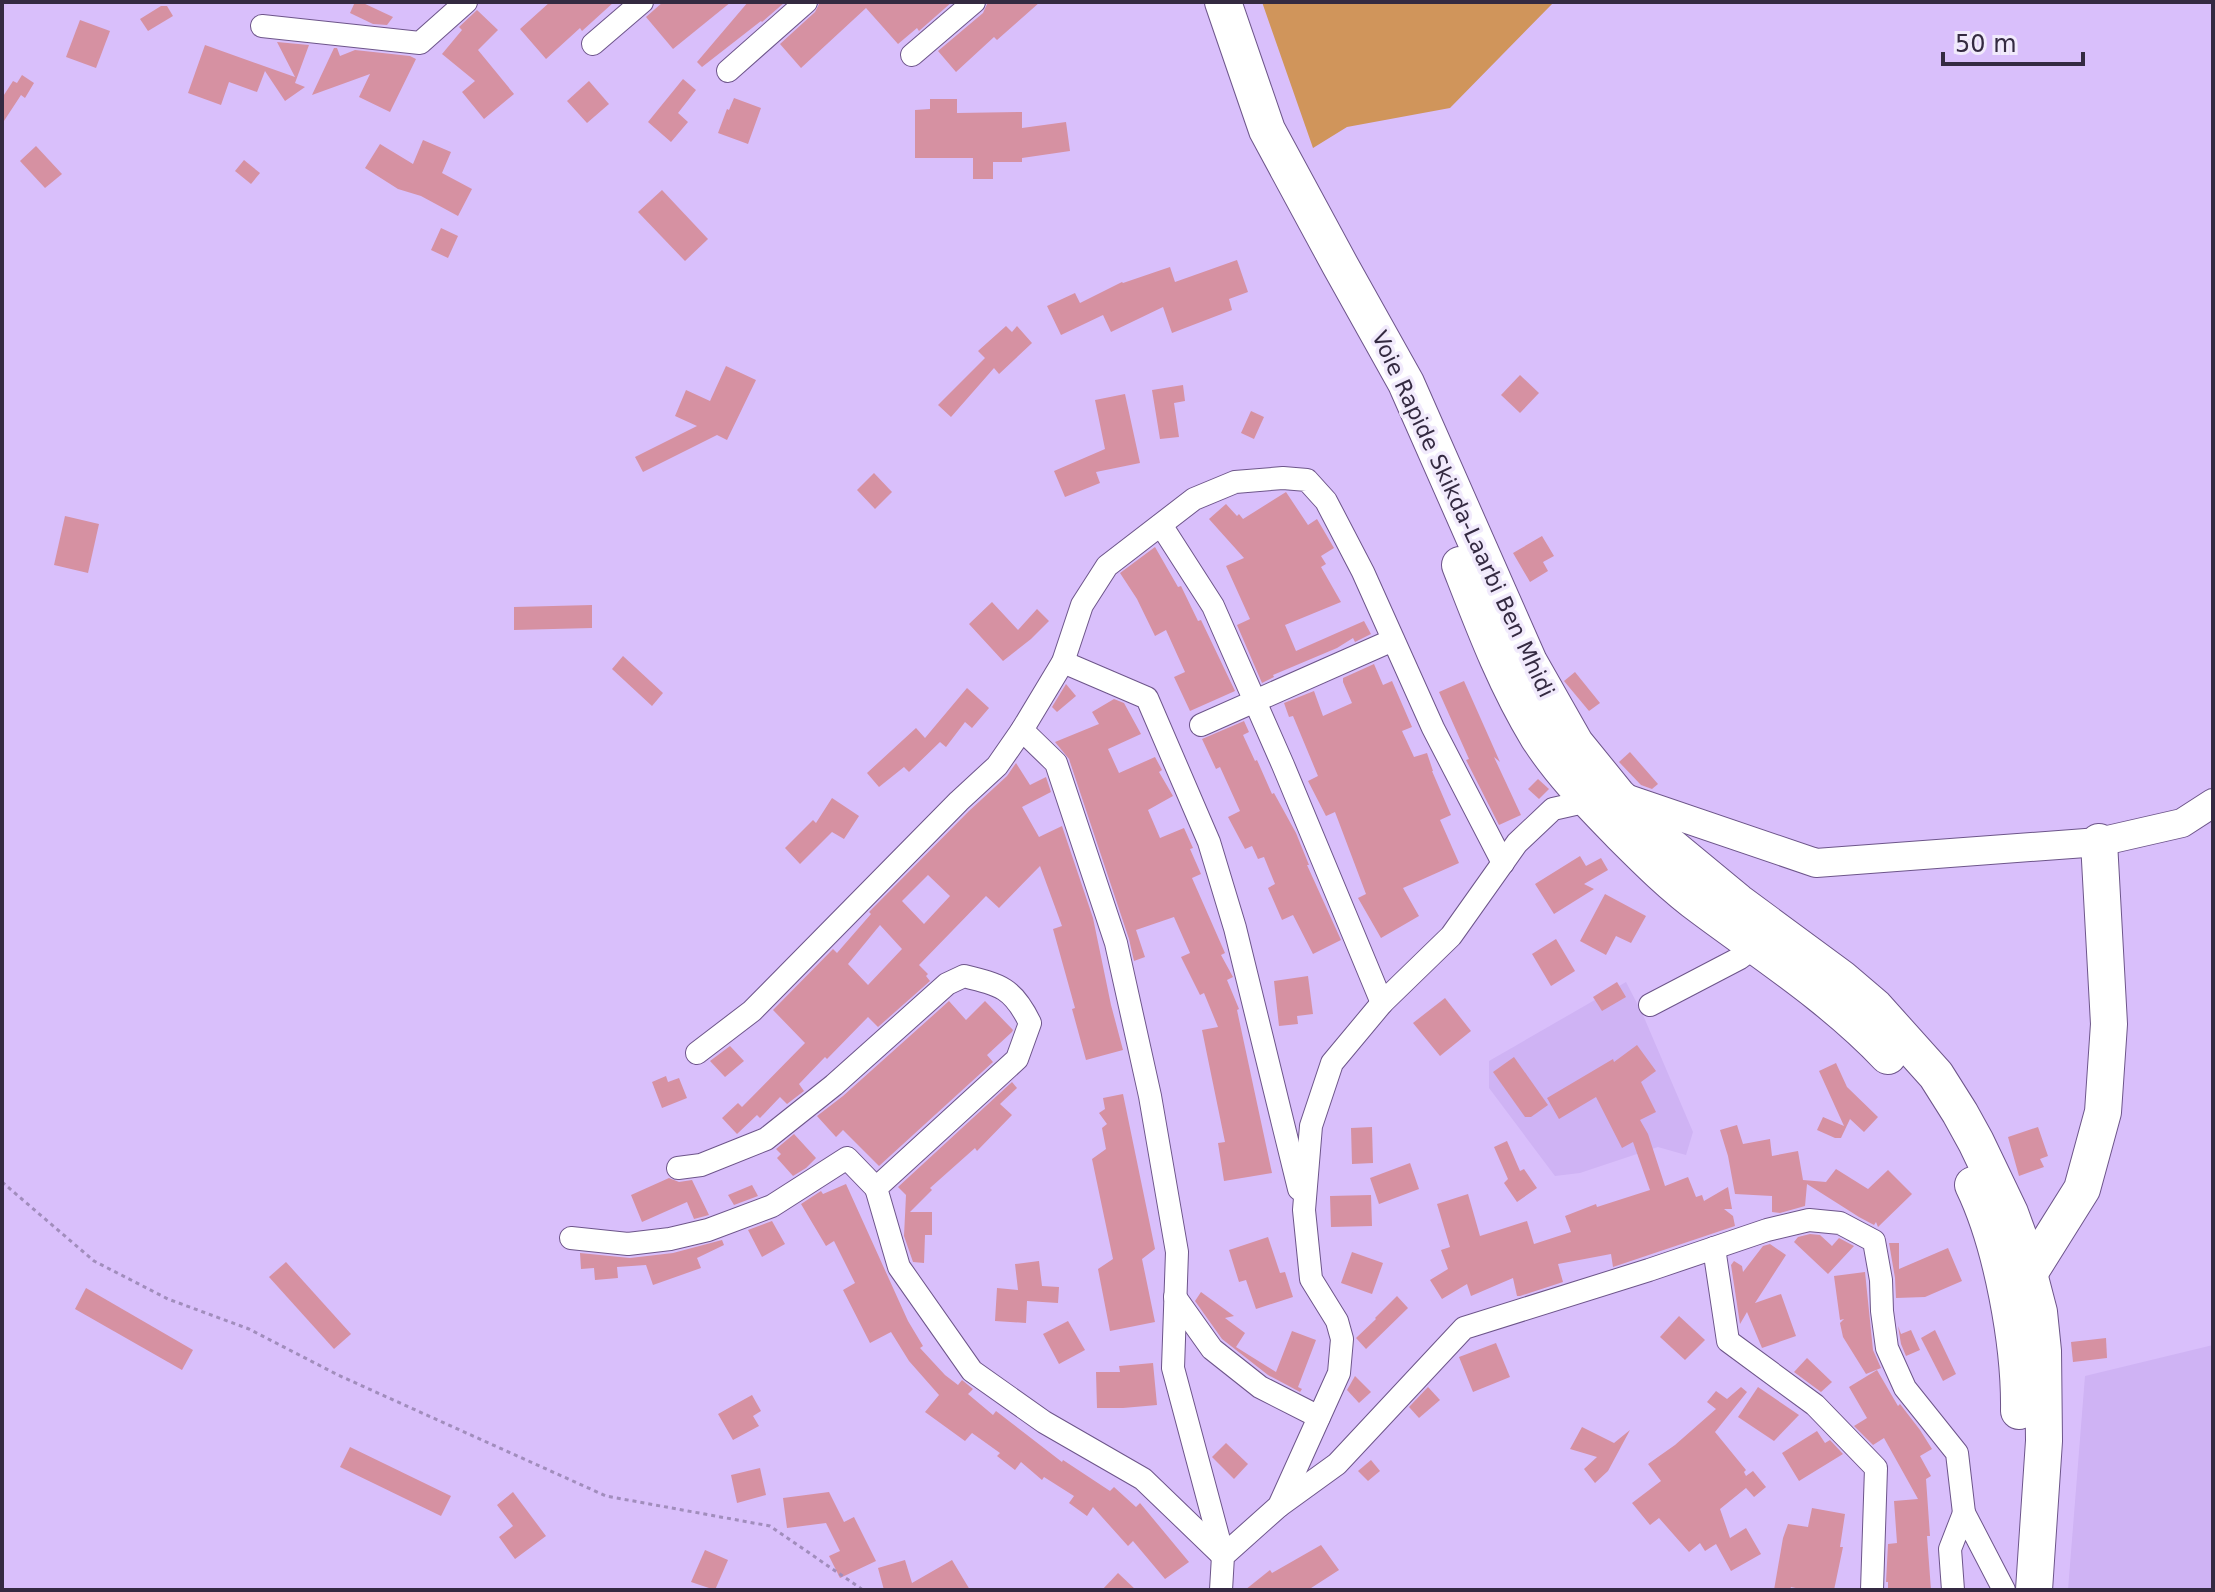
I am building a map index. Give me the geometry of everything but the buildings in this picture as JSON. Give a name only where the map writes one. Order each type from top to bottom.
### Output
[{"type":"highway","name":"Voie Rapide Skikda-Laarbi Ben Mhidi","points":[[1199,2],[1235,103],[1393,407],[1506,678],[1540,739],[1604,800],[1652,829],[1705,875],[1875,1007],[1911,1046],[1948,1094],[1976,1142],[2010,1213],[2030,1272],[2039,1312],[2043,1351],[2044,1441],[2034,1590]]},
{"type":"highway","name":"Voie Rapide Skikda-Laarbi Ben Mhidi","points":[[1223,2],[1267,130],[1406,383],[1529,662],[1604,800],[1652,865],[1859,1026],[1894,1063],[1939,1120],[1978,1195],[1997,1254],[2018,1366],[2018,1508],[2013,1590]]},
{"type":"highway","points":[[2030,1272],[2082,1189],[2103,1112],[2109,1024],[2099,842]]},
{"type":"street","points":[[262,26],[420,43],[466,2]]},
{"type":"street","points":[[593,44],[642,2]]},
{"type":"street","points":[[728,71],[806,2]]},
{"type":"street","points":[[912,55],[974,2]]},
{"type":"street","points":[[697,1053],[752,1011],[997,766],[1063,662],[1082,605],[1107,566],[1194,499],[1235,482],[1283,478],[1307,480],[1326,501],[1363,572],[1433,728],[1503,863]]},
{"type":"street","points":[[1161,525],[1213,606],[1382,1003]]},
{"type":"street","points":[[1201,725],[1393,640]]},
{"type":"street","points":[[1063,662],[1147,698],[1209,842],[1235,928],[1304,1210],[1311,1279],[1337,1321],[1342,1339],[1339,1373],[1279,1506]]},
{"type":"street","points":[[1022,730],[1056,763],[1116,943],[1150,1096],[1177,1252],[1173,1368],[1223,1556],[1221,1590]]},
{"type":"street","points":[[1304,1210],[1311,1126],[1332,1063],[1382,1003],[1451,936],[1517,843],[1553,809],[1604,800],[1816,863],[2099,842],[2182,823],[2213,803]]},
{"type":"street","points":[[1650,1005],[1740,958],[1756,946]]},
{"type":"street","points":[[678,1168],[701,1165],[766,1139],[834,1085],[947,984],[964,976],[998,984],[1019,1001],[1030,1023],[1017,1059],[876,1188]]},
{"type":"street","points":[[571,1238],[628,1244],[708,1230],[772,1206],[847,1158],[876,1188],[899,1267],[972,1371],[1044,1422],[1143,1479],[1223,1556]]},
{"type":"street","points":[[1223,1556],[1279,1506],[1337,1464],[1464,1328],[1767,1230],[1809,1220],[1840,1223],[1874,1241],[1887,1348],[1905,1388],[1957,1453],[1964,1513],[2004,1590]]},
{"type":"street","points":[[1714,1248],[1728,1341],[1815,1405],[1876,1468],[1872,1590]]},
{"type":"street","points":[[1175,1297],[1212,1349],[1260,1387],[1319,1417]]},
{"type":"street","points":[[1953,1590],[1950,1549],[1964,1513]]},
{"type":"path","points":[[2,1182],[94,1261],[168,1299],[249,1329],[338,1375],[606,1496],[770,1526],[863,1590]]},
{"type":"shaded area","points":[[1262,2],[1554,2],[1450,108],[1347,127],[1313,148]]},
{"type":"shaded area","points":[[1626,982],[1693,1132],[1686,1155],[1658,1147],[1580,1173],[1555,1176],[1489,1088],[1489,1061]]},
{"type":"shaded area","points":[[2213,1345],[2213,1590],[2068,1590],[2085,1376]]}]
